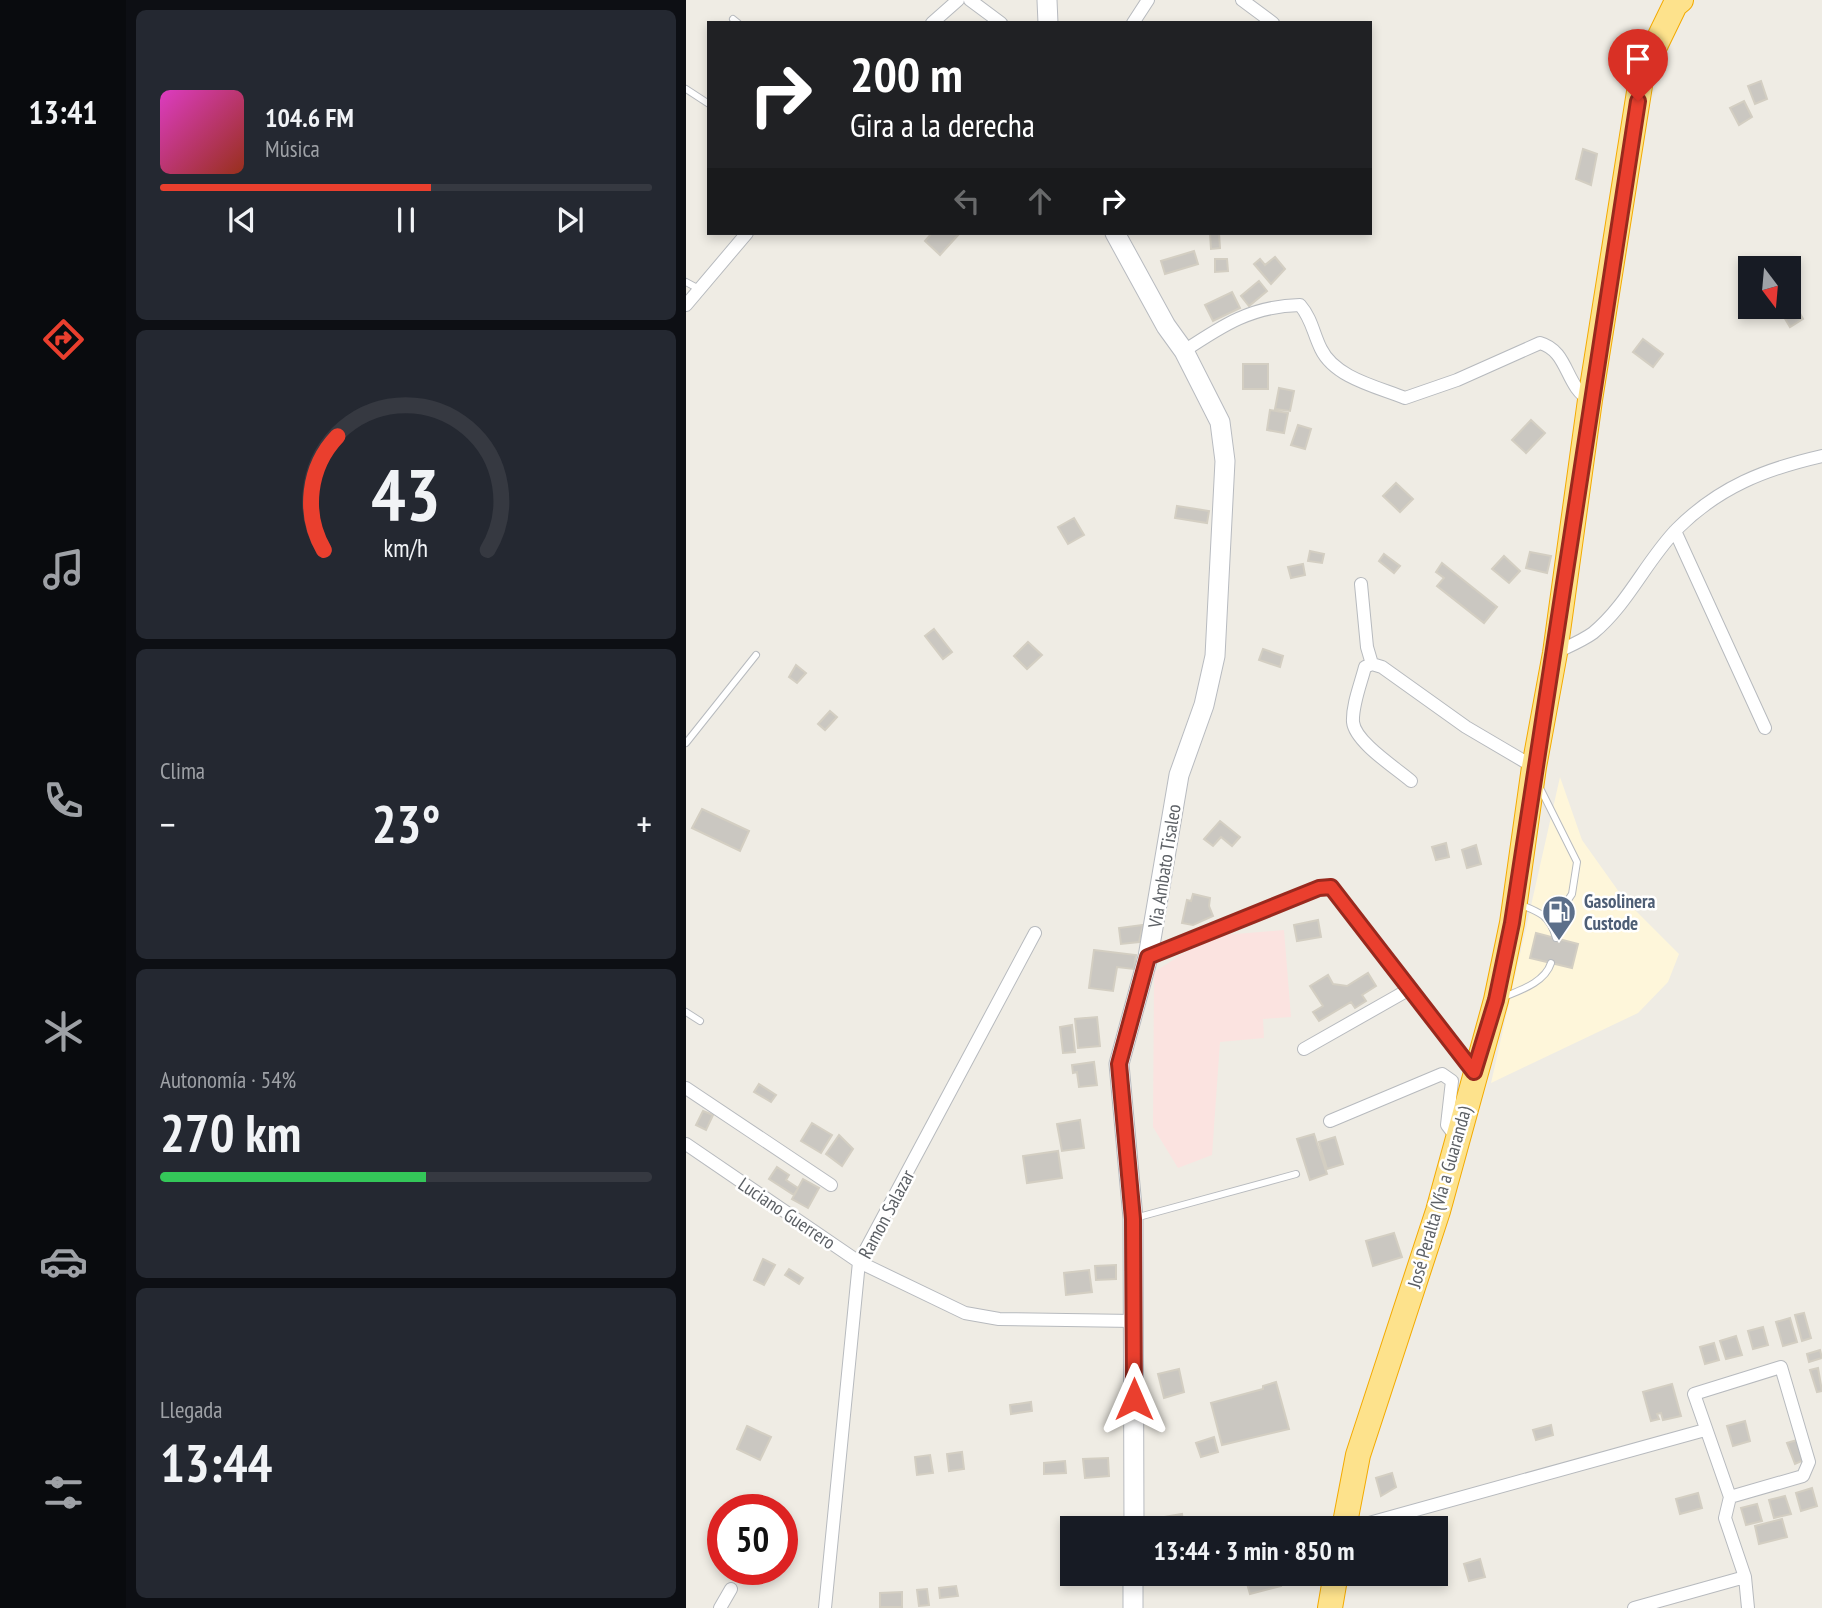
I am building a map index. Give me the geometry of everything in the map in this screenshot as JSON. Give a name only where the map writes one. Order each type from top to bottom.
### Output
[{"type":"highway","name":"José Peralta (Vía a Guaranda)","points":[[1346,1516],[1358,1455],[1438,1211],[1456,1137],[1496,1000],[1515,903],[1533,771],[1555,653],[1590,400],[1642,74],[1675,5],[1681,0]]},
{"type":"highway","points":[[1330,1608],[1334,1586]]},
{"type":"main road","points":[[1047,0],[1048,21]]},
{"type":"main road","name":"Via Ambato Tisaleo","points":[[1116,235],[1166,326],[1184,351],[1220,422],[1226,461],[1216,642],[1204,705],[1179,775],[1148,957],[1119,1064],[1133,1219],[1134,1516]]},
{"type":"main road","points":[[1133,1586],[1133,1608]]},
{"type":"street","points":[[934,21],[958,0]]},
{"type":"street","points":[[970,0],[999,21]]},
{"type":"street","points":[[1134,21],[1148,0]]},
{"type":"street","points":[[1242,0],[1270,21]]},
{"type":"street","points":[[686,305],[745,235]]},
{"type":"street","points":[[1184,351],[1225,324],[1272,305],[1300,305],[1311,318],[1322,351],[1345,374],[1405,398],[1457,380],[1539,343],[1557,353],[1573,387],[1578,394],[1590,400]]},
{"type":"street","points":[[1555,653],[1592,634],[1622,603],[1675,531],[1719,492],[1755,476],[1822,456]]},
{"type":"street","points":[[1675,531],[1765,728]]},
{"type":"street","points":[[1361,584],[1367,648],[1372,664]]},
{"type":"street","points":[[1411,781],[1361,740],[1355,730],[1353,720],[1365,667],[1372,664],[1382,667],[1533,771]]},
{"type":"street","points":[[1148,957],[1319,888],[1331,887],[1474,1072]]},
{"type":"street","name":"Ramon Salazar","points":[[825,1608],[859,1262],[1035,933]]},
{"type":"street","points":[[1304,1049],[1408,990]]},
{"type":"street","points":[[1330,1121],[1442,1074],[1452,1081],[1447,1125],[1456,1137]]},
{"type":"street","points":[[686,1088],[831,1185]]},
{"type":"street","name":"Luciano Guerrero","points":[[686,1144],[859,1262],[965,1313],[999,1319],[1134,1321]]},
{"type":"street","points":[[1730,1497],[1803,1476],[1808,1470],[1809,1462],[1782,1367],[1694,1394],[1730,1497],[1725,1518],[1745,1577],[1748,1608]]},
{"type":"street","points":[[1394,1516],[1705,1430]]},
{"type":"street","points":[[1633,1608],[1745,1577]]},
{"type":"street","points":[[720,1608],[731,1589]]},
{"type":"lane","points":[[686,89],[707,103]]},
{"type":"lane","points":[[686,282],[699,289]]},
{"type":"lane","points":[[686,743],[756,654]]},
{"type":"lane","points":[[1533,771],[1577,862],[1572,894],[1552,924]]},
{"type":"lane","points":[[1515,903],[1543,913],[1552,924],[1556,938]]},
{"type":"lane","points":[[1496,1000],[1537,981],[1549,970],[1551,963]]},
{"type":"lane","points":[[686,1012],[701,1020]]},
{"type":"lane","points":[[1133,1219],[1296,1174]]},
{"type":"shaded area","points":[[1560,777],[1582,840],[1624,899],[1679,954],[1668,982],[1638,1013],[1491,1083]]},
{"type":"shaded area","points":[[1284,930],[1291,1017],[1263,1019],[1264,1038],[1220,1042],[1212,1155],[1178,1168],[1153,1127],[1154,972],[1211,936]]},
{"type":"building","points":[[1761,81],[1767,99],[1755,104],[1748,86]]},
{"type":"building","points":[[1744,101],[1752,117],[1739,125],[1730,108]]},
{"type":"building","points":[[1583,149],[1597,154],[1591,185],[1576,179]]},
{"type":"building","points":[[930,235],[958,235],[940,255],[925,241]]},
{"type":"building","points":[[1210,235],[1219,235],[1220,248],[1211,249]]},
{"type":"building","points":[[1194,251],[1198,264],[1165,274],[1161,261]]},
{"type":"building","points":[[1275,257],[1285,269],[1271,284],[1254,264],[1260,259],[1265,265]]},
{"type":"building","points":[[1215,259],[1227,259],[1228,271],[1215,272]]},
{"type":"building","points":[[1259,281],[1267,291],[1249,306],[1241,296]]},
{"type":"building","points":[[1232,292],[1240,308],[1213,321],[1205,305]]},
{"type":"building","points":[[1801,315],[1803,319],[1790,327],[1785,319],[1801,319]]},
{"type":"building","points":[[1643,339],[1663,354],[1653,367],[1633,352]]},
{"type":"building","points":[[1243,364],[1268,364],[1268,389],[1243,389]]},
{"type":"building","points":[[1279,388],[1294,391],[1290,411],[1275,409]]},
{"type":"building","points":[[1270,410],[1288,413],[1284,433],[1267,430]]},
{"type":"building","points":[[1531,420],[1545,433],[1526,453],[1512,440]]},
{"type":"building","points":[[1298,425],[1311,429],[1305,449],[1291,445]]},
{"type":"building","points":[[1396,483],[1413,499],[1400,512],[1383,496]]},
{"type":"building","points":[[1177,506],[1209,511],[1207,523],[1175,518]]},
{"type":"building","points":[[1074,518],[1084,535],[1068,544],[1058,527]]},
{"type":"building","points":[[1310,551],[1324,554],[1322,563],[1308,561]]},
{"type":"building","points":[[1530,552],[1551,556],[1547,573],[1526,568]]},
{"type":"building","points":[[1384,554],[1400,566],[1394,573],[1379,561]]},
{"type":"building","points":[[1504,556],[1520,571],[1509,583],[1492,569]]},
{"type":"building","points":[[1442,563],[1497,607],[1484,623],[1437,586],[1444,578],[1436,572]]},
{"type":"building","points":[[1303,564],[1305,575],[1291,578],[1288,567]]},
{"type":"building","points":[[934,629],[952,652],[943,659],[925,636]]},
{"type":"building","points":[[1028,642],[1042,655],[1027,669],[1014,656]]},
{"type":"building","points":[[1263,649],[1283,656],[1280,667],[1259,660]]},
{"type":"building","points":[[796,665],[806,673],[797,683],[789,677]]},
{"type":"building","points":[[830,711],[837,717],[825,730],[818,724]]},
{"type":"building","points":[[702,809],[749,831],[740,851],[692,828]]},
{"type":"building","points":[[1220,821],[1240,837],[1232,846],[1221,837],[1213,846],[1204,839]]},
{"type":"building","points":[[1446,843],[1449,857],[1436,860],[1432,847]]},
{"type":"building","points":[[1476,845],[1481,864],[1467,868],[1462,850]]},
{"type":"building","points":[[1193,894],[1210,898],[1209,906],[1213,916],[1193,925],[1182,923],[1187,900],[1191,901]]},
{"type":"building","points":[[1318,920],[1321,937],[1297,941],[1294,925]]},
{"type":"building","points":[[1143,925],[1139,942],[1121,944],[1119,928]]},
{"type":"building","points":[[1536,933],[1578,944],[1572,968],[1530,958]]},
{"type":"building","points":[[1094,950],[1136,955],[1134,969],[1117,967],[1113,991],[1089,988]]},
{"type":"building","points":[[1368,973],[1376,986],[1362,995],[1366,1001],[1355,1008],[1351,1002],[1319,1021],[1313,1012],[1323,1006],[1310,986],[1328,975],[1333,984],[1347,986]]},
{"type":"building","points":[[1097,1017],[1100,1046],[1078,1048],[1075,1019]]},
{"type":"building","points":[[1072,1025],[1075,1052],[1063,1053],[1060,1027]]},
{"type":"building","points":[[1094,1062],[1097,1085],[1079,1087],[1077,1072],[1073,1073],[1072,1065]]},
{"type":"building","points":[[759,1084],[776,1095],[771,1102],[754,1092]]},
{"type":"building","points":[[703,1111],[713,1115],[706,1130],[696,1125]]},
{"type":"building","points":[[1080,1120],[1084,1148],[1062,1151],[1057,1124]]},
{"type":"building","points":[[812,1123],[832,1135],[821,1153],[801,1141]]},
{"type":"building","points":[[1314,1134],[1327,1174],[1310,1180],[1297,1139]]},
{"type":"building","points":[[839,1135],[853,1149],[842,1166],[826,1154]]},
{"type":"building","points":[[1335,1137],[1343,1164],[1327,1169],[1319,1142]]},
{"type":"building","points":[[1058,1151],[1062,1178],[1027,1183],[1023,1156]]},
{"type":"building","points":[[777,1167],[789,1175],[786,1180],[798,1188],[794,1195],[769,1179]]},
{"type":"building","points":[[803,1179],[819,1188],[808,1208],[792,1199]]},
{"type":"building","points":[[1394,1233],[1402,1257],[1373,1266],[1366,1241]]},
{"type":"building","points":[[763,1259],[775,1265],[764,1285],[754,1280]]},
{"type":"building","points":[[1116,1265],[1116,1279],[1096,1280],[1095,1266]]},
{"type":"building","points":[[789,1269],[803,1278],[799,1284],[785,1275]]},
{"type":"building","points":[[1089,1270],[1092,1292],[1066,1295],[1064,1273]]},
{"type":"building","points":[[1804,1313],[1811,1338],[1802,1341],[1795,1315]]},
{"type":"building","points":[[1790,1318],[1797,1342],[1783,1346],[1776,1322]]},
{"type":"building","points":[[1763,1327],[1768,1345],[1753,1349],[1748,1331]]},
{"type":"building","points":[[1736,1336],[1742,1355],[1726,1359],[1720,1341]]},
{"type":"building","points":[[1714,1343],[1719,1360],[1705,1364],[1700,1347]]},
{"type":"building","points":[[1820,1350],[1822,1358],[1809,1362],[1807,1354]]},
{"type":"building","points":[[1818,1368],[1822,1391],[1817,1392],[1810,1370]]},
{"type":"building","points":[[1179,1369],[1184,1392],[1164,1398],[1158,1374]]},
{"type":"building","points":[[1276,1382],[1289,1429],[1222,1445],[1211,1403],[1263,1389],[1263,1386]]},
{"type":"building","points":[[1672,1384],[1681,1416],[1663,1420],[1661,1413],[1657,1414],[1659,1419],[1651,1421],[1643,1392]]},
{"type":"building","points":[[1031,1402],[1032,1411],[1011,1414],[1010,1405]]},
{"type":"building","points":[[1745,1421],[1750,1441],[1733,1446],[1727,1426]]},
{"type":"building","points":[[1551,1425],[1553,1435],[1536,1440],[1533,1430]]},
{"type":"building","points":[[747,1426],[771,1437],[760,1460],[737,1449]]},
{"type":"building","points":[[1214,1437],[1218,1452],[1201,1457],[1196,1443]]},
{"type":"building","points":[[1797,1440],[1804,1460],[1795,1464],[1787,1443]]},
{"type":"building","points":[[962,1452],[964,1469],[949,1471],[947,1454]]},
{"type":"building","points":[[930,1455],[933,1473],[917,1475],[915,1457]]},
{"type":"building","points":[[1108,1458],[1109,1476],[1085,1478],[1083,1459]]},
{"type":"building","points":[[1065,1461],[1066,1473],[1044,1474],[1044,1463]]},
{"type":"building","points":[[1392,1473],[1396,1487],[1381,1496],[1376,1478]]},
{"type":"building","points":[[1812,1488],[1817,1506],[1801,1511],[1796,1493]]},
{"type":"building","points":[[1698,1493],[1702,1508],[1680,1514],[1676,1499]]},
{"type":"building","points":[[1785,1496],[1791,1514],[1774,1518],[1769,1500]]},
{"type":"building","points":[[1757,1504],[1762,1521],[1746,1525],[1741,1508]]},
{"type":"building","points":[[1782,1519],[1787,1537],[1759,1544],[1755,1526]]},
{"type":"building","points":[[1480,1559],[1485,1577],[1469,1581],[1464,1564]]},
{"type":"building","points":[[956,1586],[958,1596],[940,1598],[939,1588]]},
{"type":"building","points":[[1248,1586],[1281,1586],[1250,1594]]},
{"type":"building","points":[[927,1589],[929,1605],[919,1606],[917,1590]]},
{"type":"building","points":[[902,1592],[902,1607],[880,1607],[880,1593]]},
{"type":"place","name":"Gasolinera Custode","points":[[1559,942]]},
{"type":"route","points":[[1134,1399],[1133,1219],[1119,1064],[1148,957],[1319,888],[1331,887],[1474,1072],[1496,1000],[1512,923],[1534,767],[1555,653],[1587,438],[1590,400],[1638,101]]}]
